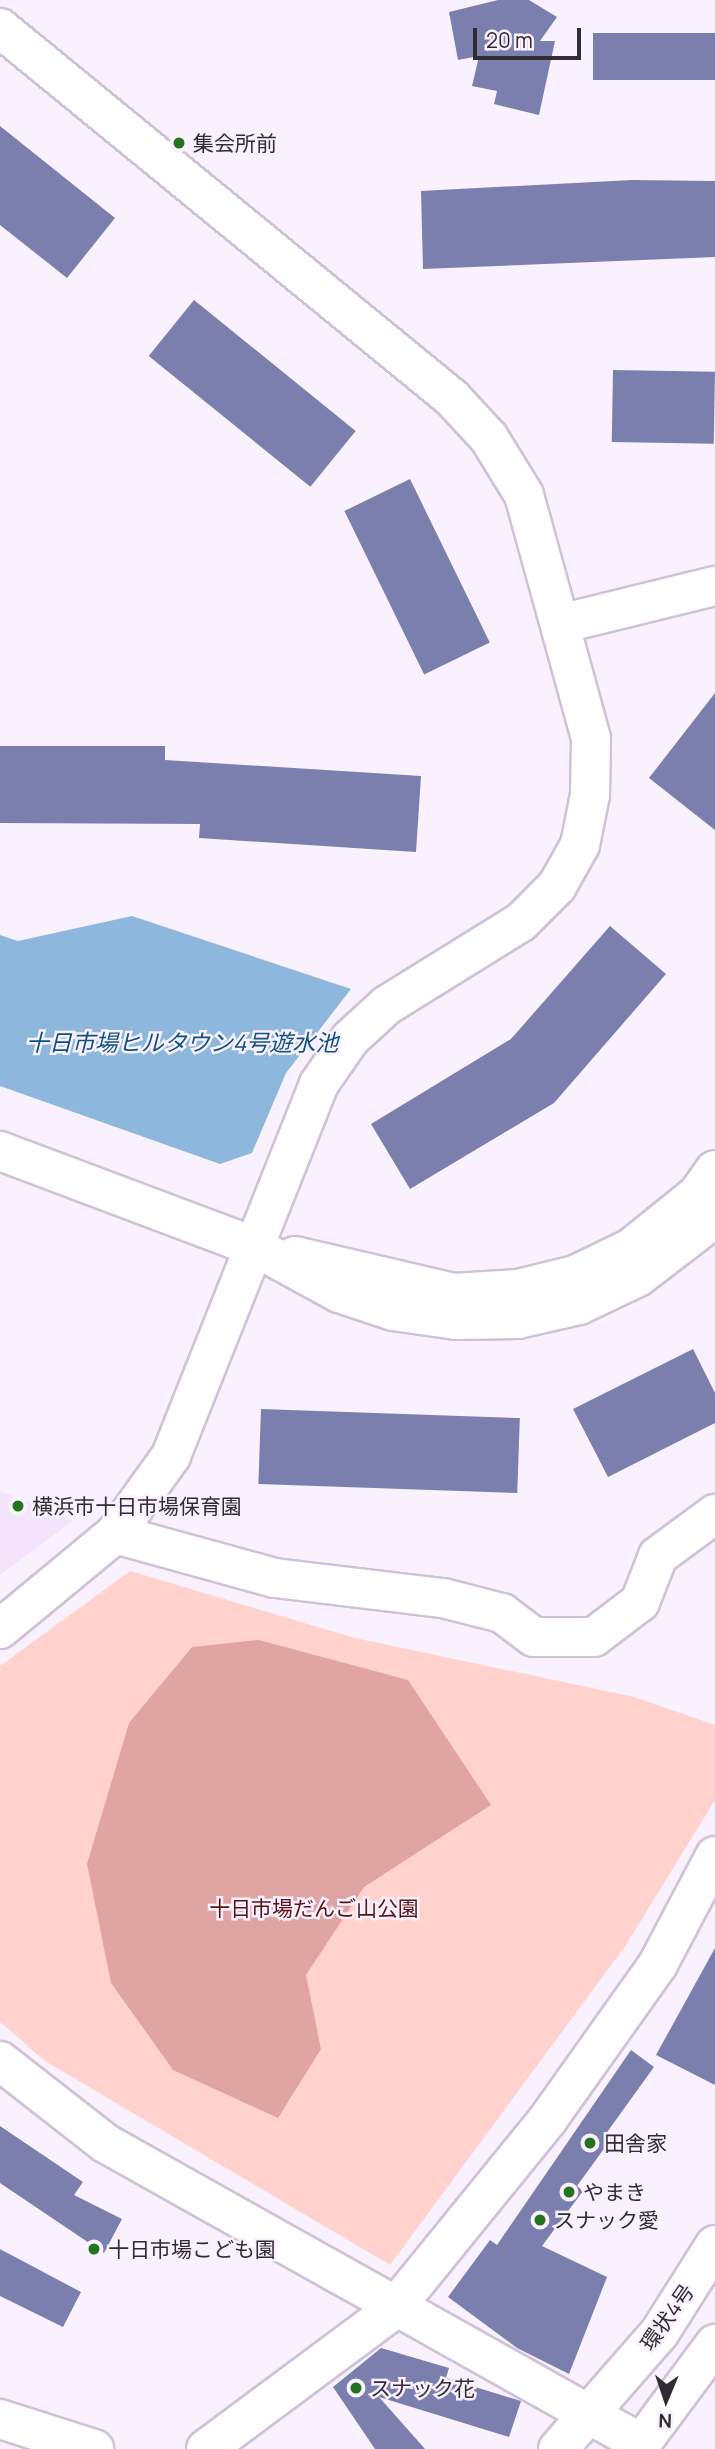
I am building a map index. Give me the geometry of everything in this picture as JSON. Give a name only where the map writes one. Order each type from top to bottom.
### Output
[{"type":"street","points":[[0,28],[461,408],[489,438],[524,495],[564,623],[591,739],[590,795],[580,845],[557,886],[521,922],[387,1005],[351,1039],[319,1084],[171,1456],[115,1534],[0,1629]]},
{"type":"street","points":[[564,623],[715,586]]},
{"type":"street","points":[[0,1151],[256,1247],[402,1285],[454,1293],[518,1289],[575,1275],[631,1248],[698,1194],[715,1170]]},
{"type":"street","points":[[256,1247],[339,1293],[393,1311],[456,1320],[518,1320],[579,1305],[638,1277],[715,1219]]},
{"type":"street","points":[[115,1534],[275,1578],[443,1598],[502,1613],[534,1637],[594,1637],[640,1602],[658,1556],[715,1514]]},
{"type":"street","points":[[206,2449],[393,2310],[548,2119],[658,1964],[715,1856]]},
{"type":"street","points":[[0,2062],[105,2143],[393,2310],[639,2446],[715,2344]]},
{"type":"street","name":"環状4号","points":[[558,2449],[589,2417],[660,2332],[715,2245]]},
{"type":"street","points":[[0,2419],[94,2449]]},
{"type":"shaded area","name":"横浜市十日市場保育園","points":[[0,1491],[73,1521],[0,1575]]},
{"type":"green space","name":"十日市場だんご山公園","points":[[130,1571],[355,1638],[634,1697],[715,1725],[715,1800],[626,1945],[390,2265],[45,2061],[0,2022],[0,1666]]},
{"type":"green space","points":[[259,1640],[408,1680],[491,1805],[364,1887],[306,1975],[321,2049],[278,2118],[173,2070],[111,1983],[87,1864],[129,1723],[192,1647]]},
{"type":"water","name":"十日市場ヒルタウン4号遊水池","points":[[132,916],[351,989],[286,1073],[252,1153],[220,1164],[0,1086],[0,935],[18,941]]},
{"type":"building","points":[[498,0],[529,0],[557,17],[540,41],[555,41],[539,115],[494,104],[497,91],[472,86],[479,56],[458,60],[449,12]]},
{"type":"building","points":[[593,33],[715,33],[715,80],[593,80]]},
{"type":"building","points":[[0,126],[115,218],[67,278],[0,225]]},
{"type":"building","points":[[632,180],[715,181],[715,257],[423,269],[421,191]]},
{"type":"building","points":[[194,300],[356,431],[310,487],[149,356]]},
{"type":"building","points":[[613,370],[715,372],[714,444],[612,442]]},
{"type":"building","points":[[410,479],[490,643],[424,675],[344,511]]},
{"type":"building","points":[[715,693],[715,830],[649,778]]},
{"type":"building","points":[[0,746],[165,746],[165,760],[421,776],[416,852],[199,838],[200,824],[0,823]]},
{"type":"building","points":[[610,926],[666,974],[554,1103],[410,1189],[371,1124],[511,1039]]},
{"type":"building","points":[[693,1349],[715,1393],[715,1423],[608,1477],[573,1409]]},
{"type":"building","points":[[261,1409],[520,1418],[517,1493],[258,1484]]},
{"type":"building","points":[[715,1948],[715,2085],[656,2055]]},
{"type":"building","points":[[631,2050],[654,2067],[605,2135],[611,2139],[577,2186],[583,2191],[542,2246],[607,2277],[569,2374],[517,2348],[448,2297],[490,2240],[497,2245]]},
{"type":"building","points":[[0,2126],[83,2182],[74,2195],[122,2219],[104,2253],[0,2183]]},
{"type":"building","points":[[0,2249],[81,2292],[63,2327],[0,2296]]},
{"type":"building","points":[[381,2348],[449,2368],[446,2378],[521,2401],[509,2437],[379,2397],[425,2449],[375,2449],[333,2387]]},
{"type":"place","name":"集会所前","points":[[179,143]]},
{"type":"place","name":"横浜市十日市場保育園","points":[[18,1506]]},
{"type":"place","name":"田舎家","points":[[590,2143]]},
{"type":"place","name":"やまき","points":[[569,2192]]},
{"type":"place","name":"スナック愛","points":[[540,2220]]},
{"type":"place","name":"十日市場こども園","points":[[94,2249]]},
{"type":"place","name":"スナック花","points":[[356,2388]]}]
